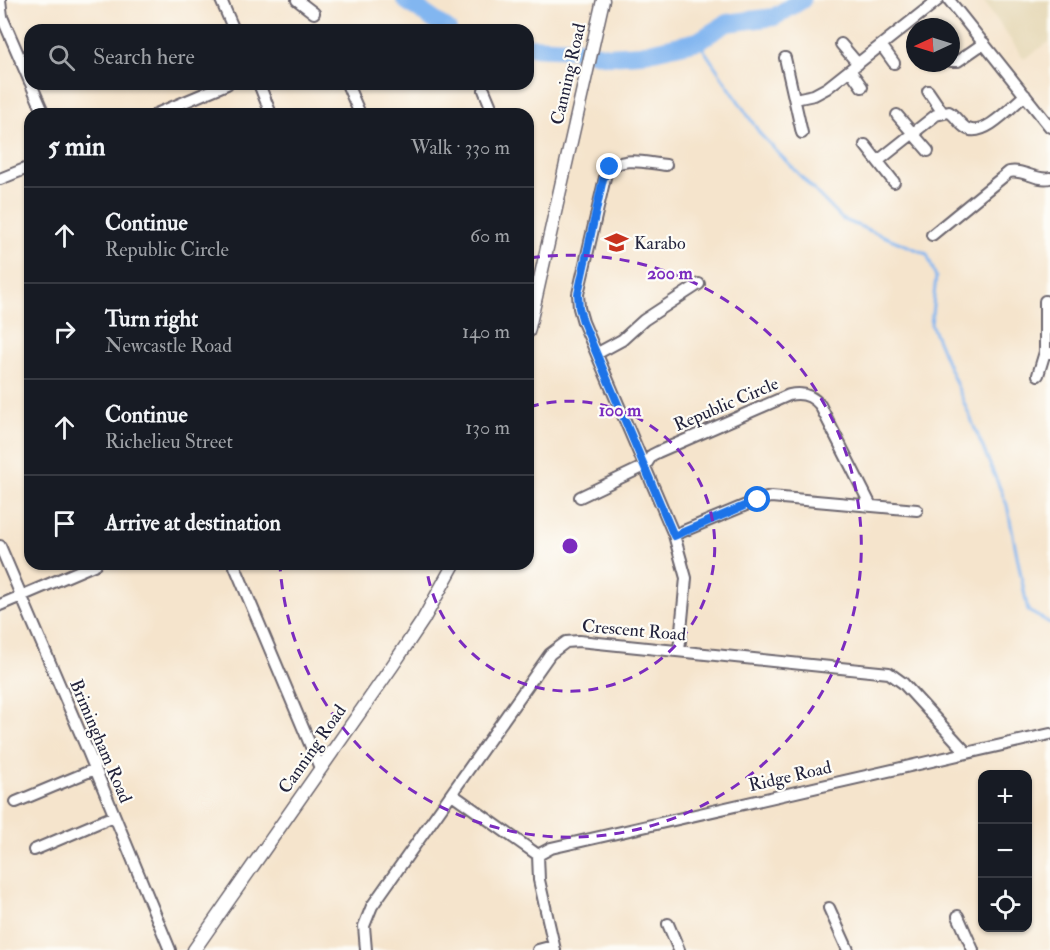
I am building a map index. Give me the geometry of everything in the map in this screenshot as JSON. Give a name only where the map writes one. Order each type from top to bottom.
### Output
[{"type":"main road","name":"Canning Road","points":[[534,305],[603,0]]},
{"type":"main road","name":"Canning Road","points":[[194,950],[423,620],[451,570]]},
{"type":"street","points":[[0,0],[2,17],[24,69]]},
{"type":"street","points":[[221,0],[231,24]]},
{"type":"street","points":[[297,0],[314,13]]},
{"type":"street","points":[[795,99],[814,95],[827,88],[938,0]]},
{"type":"street","points":[[949,0],[1050,127]]},
{"type":"street","points":[[960,60],[984,42]]},
{"type":"street","points":[[841,44],[862,87]]},
{"type":"street","points":[[881,45],[894,63]]},
{"type":"street","points":[[785,58],[801,133]]},
{"type":"street","points":[[33,90],[41,108]]},
{"type":"street","points":[[170,108],[213,90]]},
{"type":"street","points":[[261,90],[269,108]]},
{"type":"street","points":[[350,90],[357,108]]},
{"type":"street","points":[[484,90],[492,108]]},
{"type":"street","points":[[928,91],[943,112]]},
{"type":"street","points":[[878,161],[936,115],[943,112],[953,114],[968,130],[977,131],[989,126],[1025,95]]},
{"type":"street","points":[[897,115],[928,151]]},
{"type":"street","points":[[865,145],[894,182]]},
{"type":"street","points":[[666,165],[621,162],[610,167],[603,179],[578,300],[583,322],[674,536],[686,578],[679,651]]},
{"type":"street","points":[[0,179],[24,169]]},
{"type":"street","points":[[932,235],[1009,172],[1021,171],[1040,178],[1050,178]]},
{"type":"street","points":[[598,353],[622,340],[644,320],[699,284]]},
{"type":"street","points":[[1038,375],[1048,352],[1045,301]]},
{"type":"street","name":"Republic Circle","points":[[645,466],[652,455],[657,452],[789,395],[801,394],[811,397],[820,405],[871,506]]},
{"type":"street","points":[[580,497],[645,466]]},
{"type":"street","points":[[674,536],[764,498],[917,510]]},
{"type":"street","name":"Brimingham Road","points":[[0,546],[170,950]]},
{"type":"street","points":[[0,605],[82,570]]},
{"type":"street","points":[[237,570],[320,768]]},
{"type":"street","name":"Crescent Road","points":[[366,950],[364,926],[368,912],[550,654],[560,645],[579,641],[890,673],[903,683],[967,753]]},
{"type":"street","name":"Ridge Road","points":[[538,855],[551,849],[1050,734]]},
{"type":"street","points":[[16,802],[95,769]]},
{"type":"street","points":[[452,794],[538,855],[539,879],[554,948],[538,950]]},
{"type":"street","points":[[34,850],[114,816]]},
{"type":"street","points":[[829,908],[848,950]]},
{"type":"street","points":[[958,916],[974,950]]},
{"type":"street","points":[[668,924],[679,950]]},
{"type":"shaded area","points":[[983,0],[1050,0],[1050,41],[1024,59]]},
{"type":"waterway","points":[[405,0],[439,24]]},
{"type":"waterway","points":[[534,47],[576,49],[608,56],[640,54],[698,41],[727,23],[774,17],[802,0]]},
{"type":"waterway","points":[[698,41],[761,135],[842,219],[927,254],[936,277],[931,324],[1007,505],[1028,611],[1050,623]]},
{"type":"place","name":"Karabo","points":[[616,243]]},
{"type":"route","points":[[610,167],[603,179],[578,294],[579,308],[674,536],[758,500]]}]
